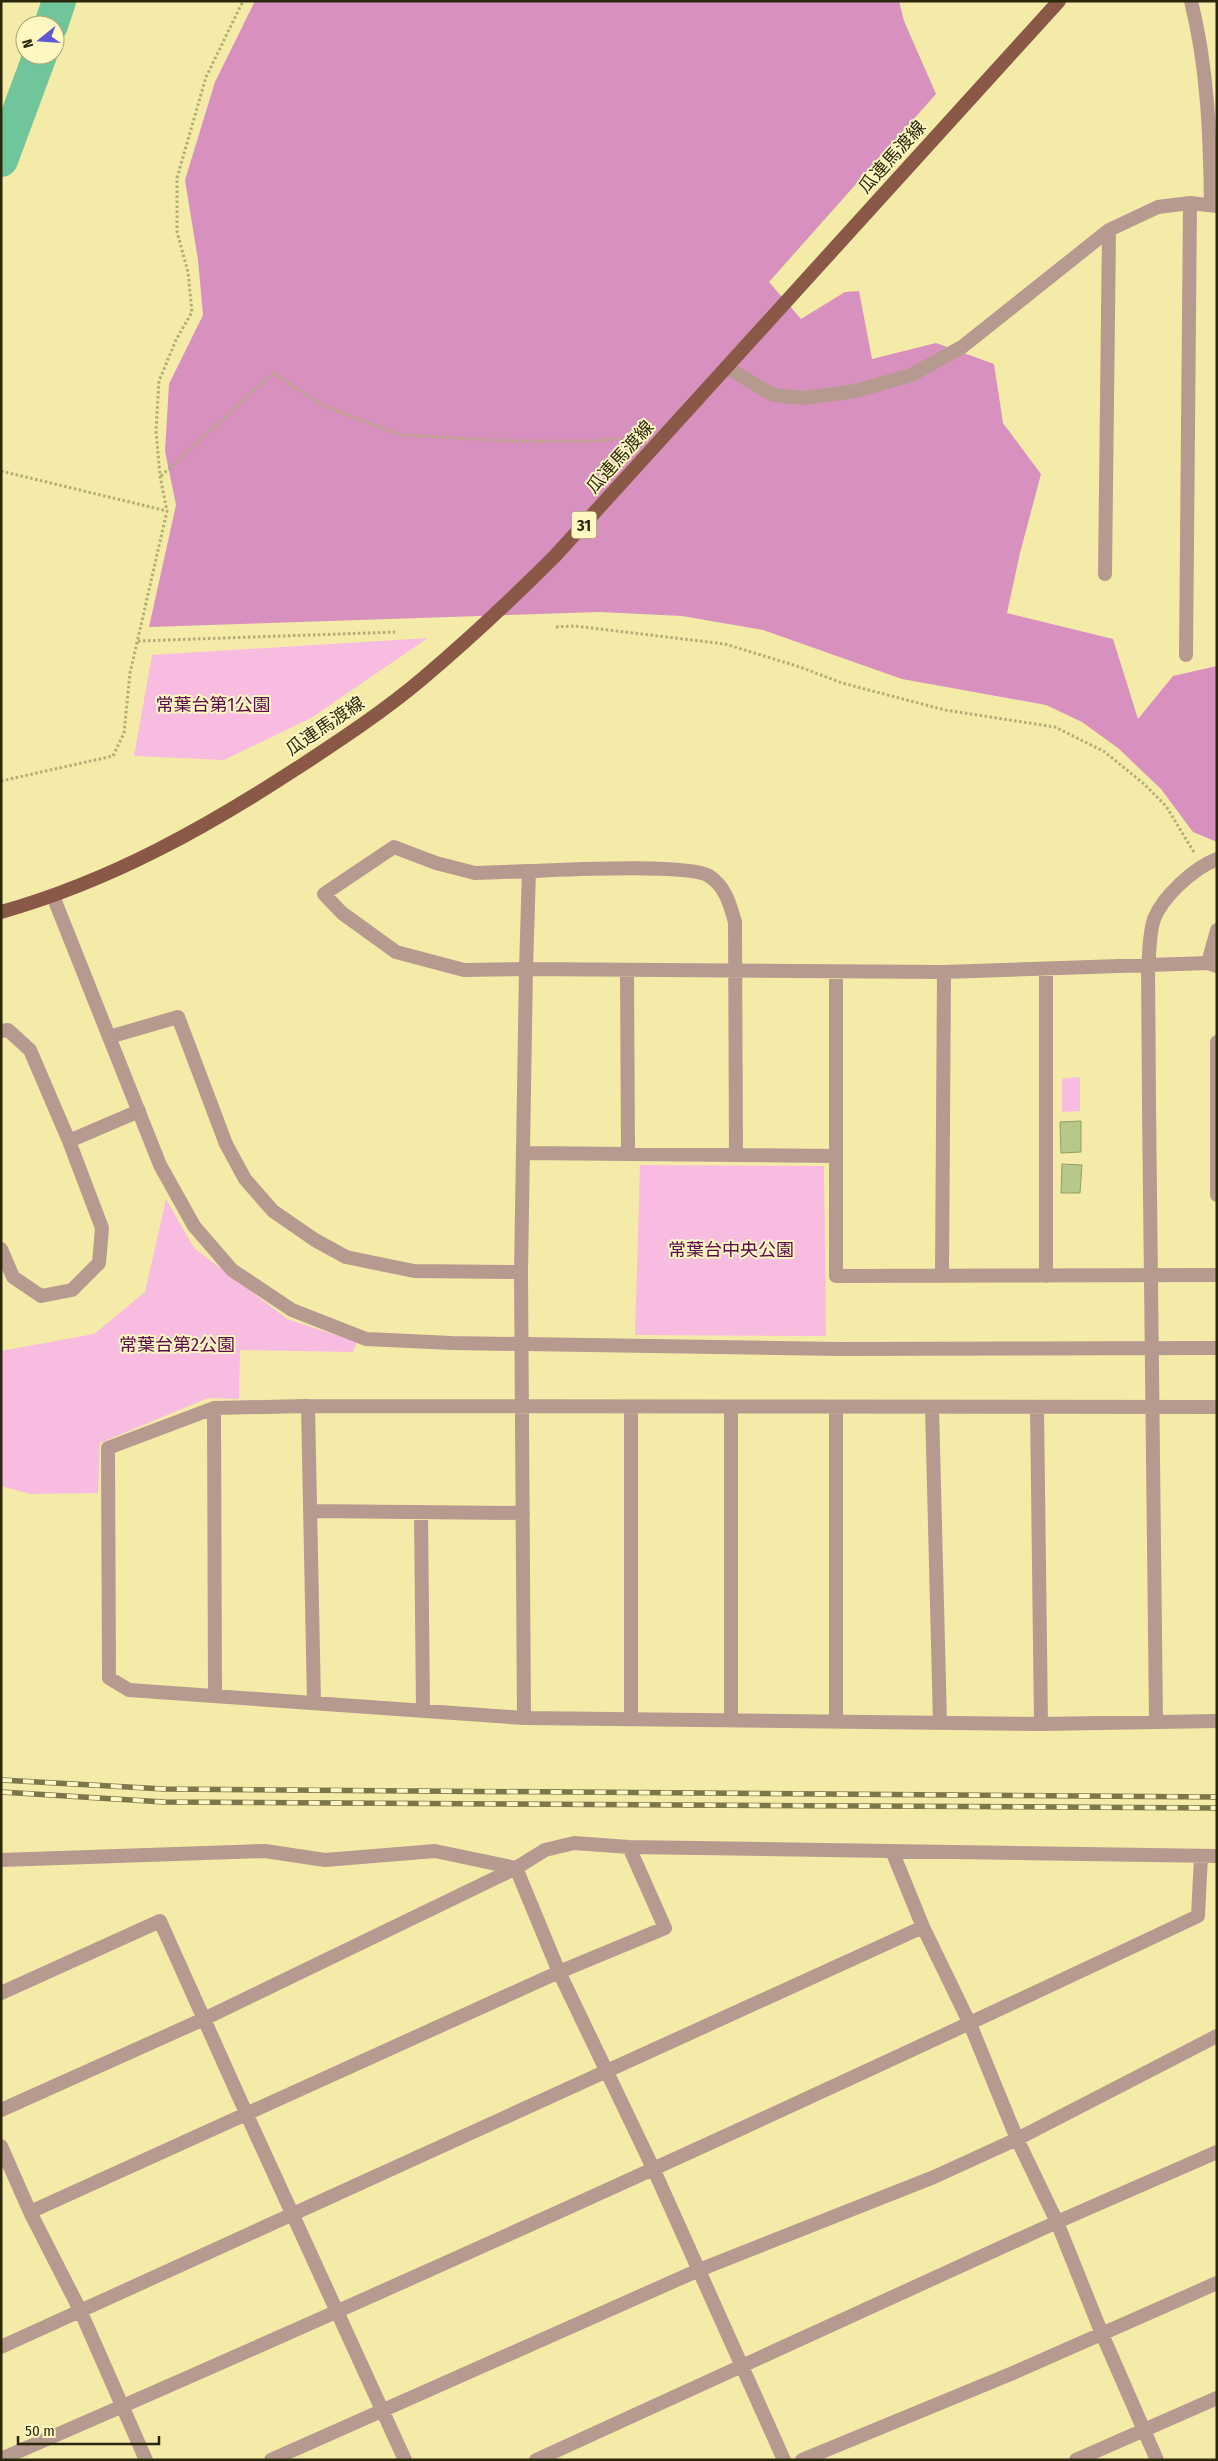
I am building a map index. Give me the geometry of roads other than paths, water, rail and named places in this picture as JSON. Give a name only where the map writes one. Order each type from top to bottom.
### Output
[{"type":"main road","name":"瓜連馬渡線","points":[[1,912],[87,883],[162,850],[263,790],[357,729],[420,681],[493,617],[555,556],[1060,1]]},
{"type":"street","points":[[726,367],[772,395],[804,398],[856,391],[911,375],[962,347],[1109,230],[1158,207],[1190,203],[1214,205],[1209,107],[1200,38],[1191,1]]},
{"type":"street","points":[[1186,655],[1190,203]]},
{"type":"street","points":[[1105,574],[1109,230]]},
{"type":"street","points":[[736,1155],[734,971],[734,922],[727,894],[709,876],[683,869],[475,873],[436,863],[394,847],[324,894],[342,913],[396,952],[464,970],[526,969],[627,971],[734,971],[836,972],[944,972],[1212,964],[1217,930]]},
{"type":"street","points":[[1156,1721],[1150,1407],[1151,1276],[1148,965],[1154,919],[1172,892],[1202,865],[1217,859]]},
{"type":"street","points":[[524,1718],[521,1272],[529,871]]},
{"type":"street","points":[[53,896],[160,1165],[194,1226],[232,1270],[292,1310],[366,1339],[452,1343],[838,1349],[1217,1348]]},
{"type":"street","points":[[1046,969],[1046,1276]]},
{"type":"street","points":[[627,971],[628,1154]]},
{"type":"street","points":[[836,972],[836,1276],[1217,1275]]},
{"type":"street","points":[[942,1276],[944,972]]},
{"type":"street","points":[[109,1037],[178,1017],[226,1144],[245,1179],[273,1211],[315,1240],[346,1257],[414,1271],[521,1272]]},
{"type":"street","points":[[1,1031],[8,1030],[30,1050],[69,1141],[102,1228],[99,1263],[72,1290],[41,1296],[13,1277],[1,1249]]},
{"type":"street","points":[[1217,1042],[1217,1195]]},
{"type":"street","points":[[69,1141],[139,1111]]},
{"type":"street","points":[[523,1154],[836,1156]]},
{"type":"street","points":[[308,1406],[314,1702]]},
{"type":"street","points":[[1217,1407],[308,1406],[214,1408],[108,1448],[109,1678],[129,1690],[524,1718],[1041,1724],[1217,1721]]},
{"type":"street","points":[[631,1407],[631,1719]]},
{"type":"street","points":[[731,1407],[732,1720]]},
{"type":"street","points":[[836,1407],[836,1722]]},
{"type":"street","points":[[932,1407],[940,1723]]},
{"type":"street","points":[[1037,1407],[1041,1724]]},
{"type":"street","points":[[214,1408],[215,1696]]},
{"type":"street","points":[[310,1511],[522,1513]]},
{"type":"street","points":[[422,1512],[423,1710]]},
{"type":"street","points":[[1,2110],[204,2019],[516,1868],[545,1850],[574,1843],[629,1847],[1217,1856]]},
{"type":"street","points":[[30,2212],[559,1972],[665,1928],[629,1847]]},
{"type":"street","points":[[1,1860],[265,1851],[324,1860],[436,1851],[516,1868]]},
{"type":"street","points":[[892,1851],[923,1927],[970,2024],[1017,2139],[1057,2222],[1102,2334],[1157,2460]]},
{"type":"street","points":[[1,2459],[338,2312],[970,2024],[1198,1916],[1202,1856]]},
{"type":"street","points":[[516,1868],[559,1972],[653,2168],[784,2460]]},
{"type":"street","points":[[1,1993],[160,1921],[246,2115],[405,2460]]},
{"type":"street","points":[[1,2347],[291,2213],[923,1927]]},
{"type":"street","points":[[271,2460],[382,2409],[699,2270],[934,2177],[1017,2139],[1217,2036]]},
{"type":"street","points":[[1,2146],[30,2212],[80,2310],[146,2460]]},
{"type":"street","points":[[536,2460],[1057,2222],[1217,2152]]},
{"type":"street","points":[[802,2460],[1102,2334],[1217,2283]]},
{"type":"street","points":[[1076,2460],[1217,2398]]},
{"type":"waterway","points":[[54,15],[59,1]]},
{"type":"waterway","points":[[1,160],[36,65]]},
{"type":"railway","points":[[1,1780],[164,1789],[1217,1797]]},
{"type":"railway","points":[[1,1792],[164,1802],[1217,1808]]},
{"type":"park label","name":"常葉台第1公園","points":[[213,705]]},
{"type":"park label","name":"常葉台中央公園","points":[[731,1250]]},
{"type":"park label","name":"常葉台第2公園","points":[[177,1345]]}]
